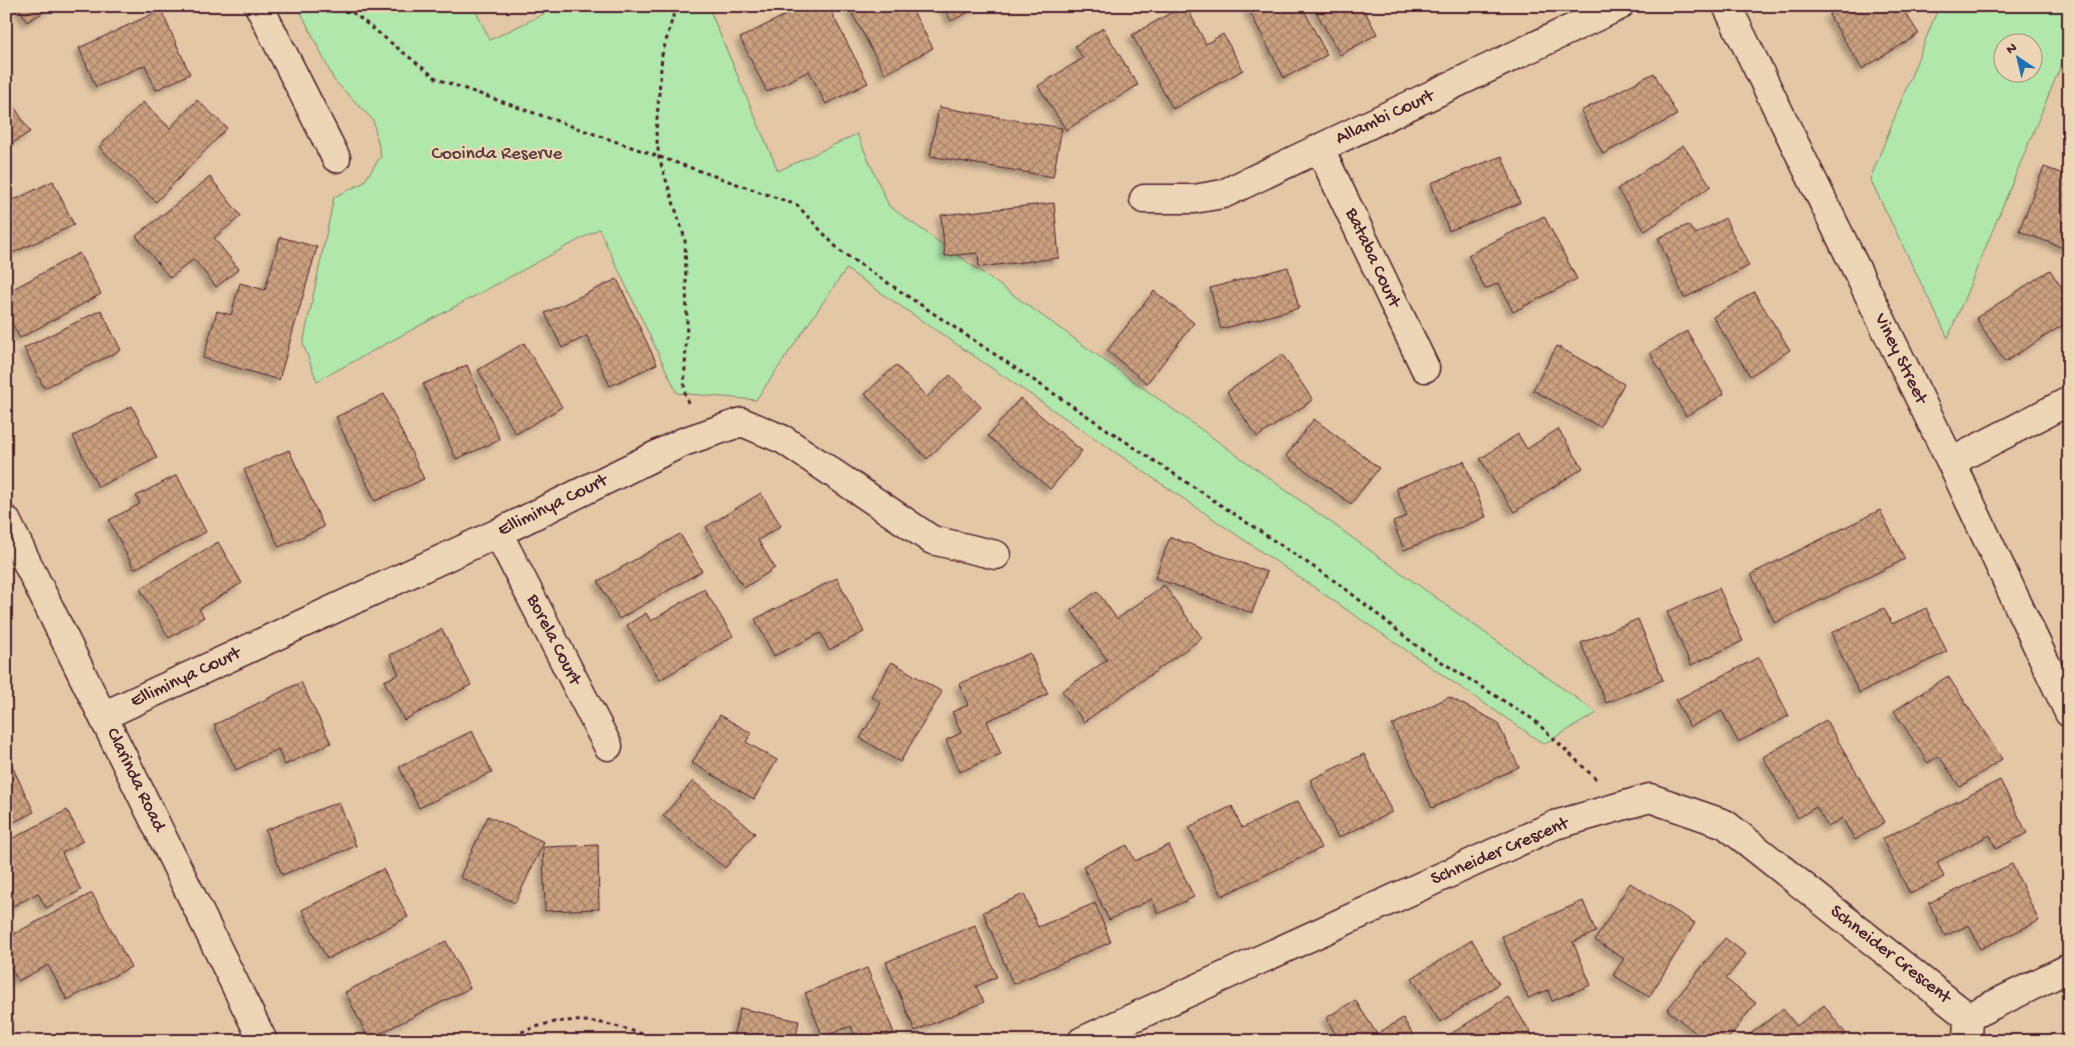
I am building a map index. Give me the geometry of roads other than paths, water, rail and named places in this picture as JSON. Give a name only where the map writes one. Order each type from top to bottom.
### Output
[{"type":"street","points":[[259,6],[336,158]]},
{"type":"street","name":"Allambi Court","points":[[1144,199],[1194,199],[1223,194],[1620,6]]},
{"type":"street","name":"Viney Street","points":[[1727,6],[1950,462],[2069,713]]},
{"type":"street","name":"Bataba Court","points":[[1320,148],[1424,368]]},
{"type":"street","points":[[1950,462],[2069,402]]},
{"type":"street","name":"Elliminya Court","points":[[103,716],[498,533],[683,442],[742,422],[784,440],[932,540],[996,555]]},
{"type":"street","name":"Clarinda Road","points":[[6,520],[263,1041]]},
{"type":"street","name":"Borela Court","points":[[498,533],[608,746]]},
{"type":"street","name":"Schneider Crescent","points":[[1082,1041],[1554,825],[1650,798],[1724,824],[1967,1029],[2069,968]]},
{"type":"park label","name":"Cooinda Reserve","points":[[497,154]]}]
